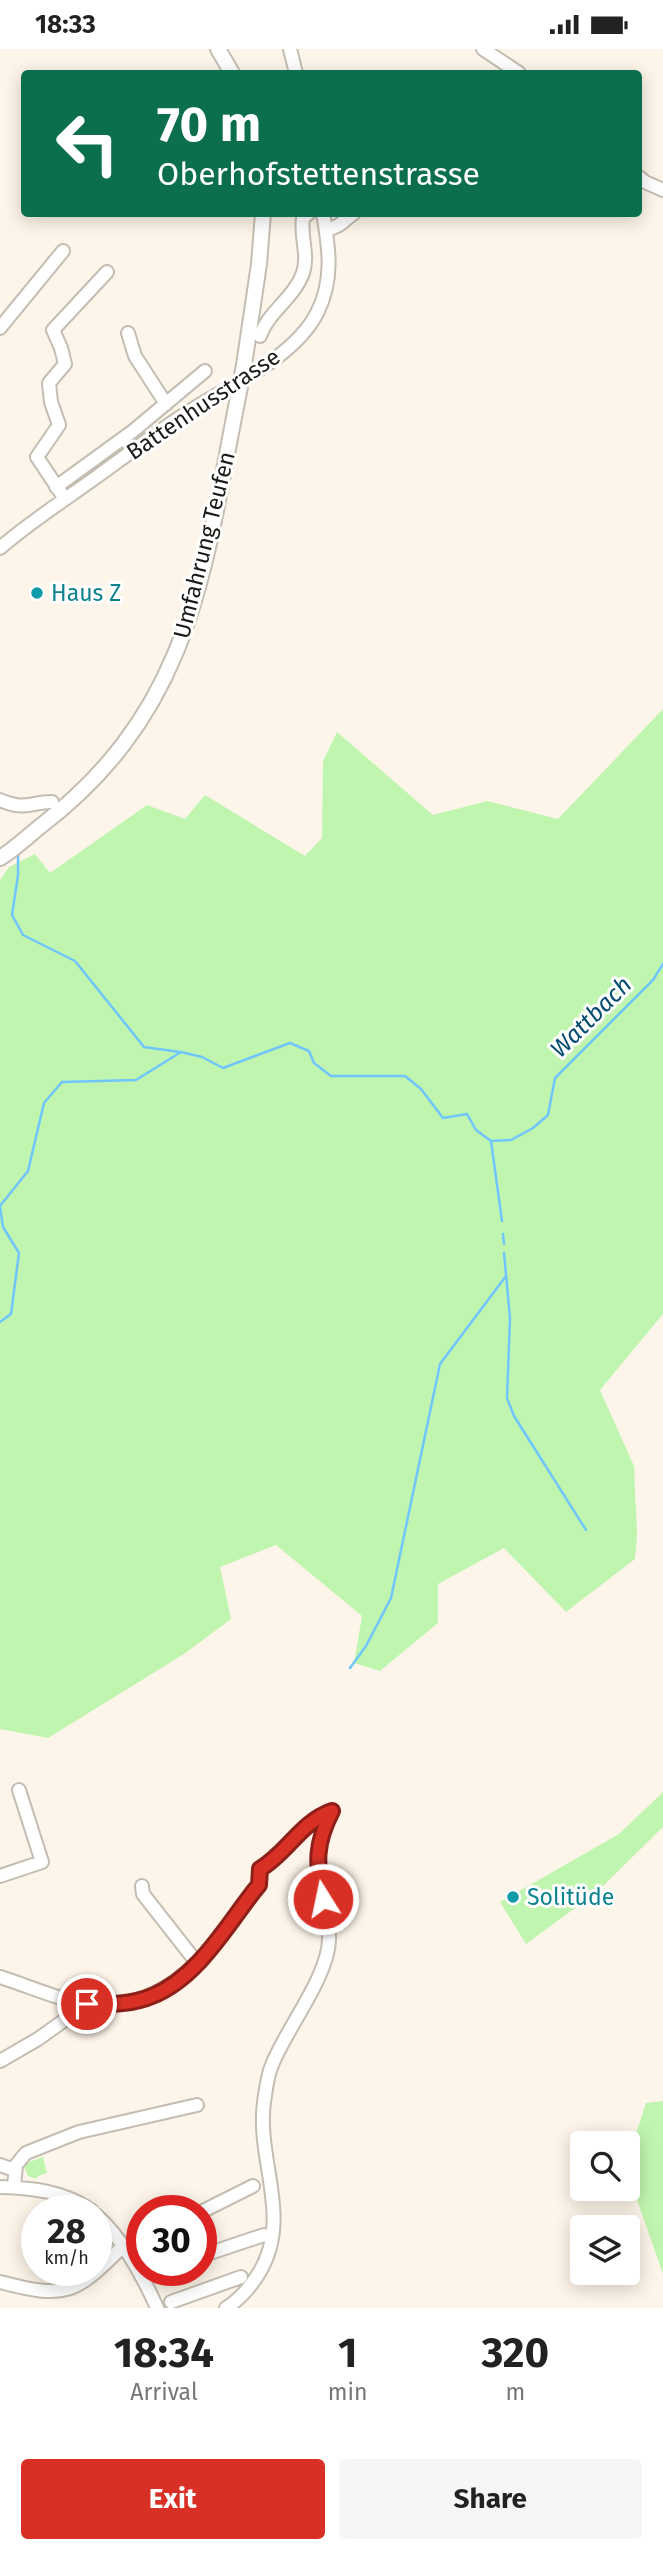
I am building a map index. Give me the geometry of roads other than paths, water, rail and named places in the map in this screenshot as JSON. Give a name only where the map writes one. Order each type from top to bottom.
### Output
[{"type":"main road","points":[[218,49],[230,70]]},
{"type":"main road","name":"Umfahrung Teufen","points":[[2,859],[60,812],[106,767],[138,726],[169,673],[186,632],[201,577],[244,365],[259,264],[262,217]]},
{"type":"street","points":[[290,49],[295,70]]},
{"type":"street","points":[[484,49],[515,70]]},
{"type":"street","points":[[642,180],[663,190]]},
{"type":"street","points":[[260,336],[263,327],[289,298],[302,274],[306,259],[302,226],[304,217]]},
{"type":"street","name":"Battenhusstrasse","points":[[0,548],[158,432],[268,363],[297,339],[316,315],[324,296],[329,267],[324,217]]},
{"type":"street","points":[[326,231],[349,217]]},
{"type":"street","points":[[0,328],[63,251]]},
{"type":"street","points":[[65,499],[37,457],[58,425],[49,383],[65,364],[52,330],[107,272]]},
{"type":"street","points":[[128,333],[135,356],[166,404]]},
{"type":"street","points":[[56,487],[205,371]]},
{"type":"street","points":[[0,800],[27,807],[52,802]]},
{"type":"street","points":[[0,1876],[42,1862],[19,1790]]},
{"type":"street","points":[[0,1977],[87,2004],[114,2004],[152,1996],[173,1985],[197,1963],[259,1885],[260,1869],[273,1861],[311,1822],[332,1811],[319,1841],[316,1862],[328,1929],[326,1955],[271,2067],[264,2105],[262,2128],[274,2197],[275,2223],[271,2244],[266,2262],[254,2281],[226,2308]]},
{"type":"street","points":[[142,1886],[144,1894],[197,1963]]},
{"type":"street","points":[[0,2061],[38,2039],[87,2004]]},
{"type":"street","points":[[14,2187],[14,2170],[26,2153],[79,2132],[197,2105]]},
{"type":"street","points":[[0,2165],[14,2170]]},
{"type":"street","points":[[217,2204],[253,2186]]},
{"type":"street","points":[[0,2187],[60,2195]]},
{"type":"street","points":[[112,2234],[126,2253]]},
{"type":"street","points":[[217,2251],[264,2235]]},
{"type":"street","points":[[0,2283],[58,2293],[76,2288],[92,2277],[122,2247]]},
{"type":"street","points":[[146,2286],[156,2306],[166,2300],[172,2305],[241,2277]]},
{"type":"waterway","points":[[18,853],[18,875],[12,915],[23,935],[75,961],[144,1047],[180,1052]]},
{"type":"waterway","name":"Wattbach","points":[[0,1206],[28,1171],[44,1103],[62,1082],[136,1080],[181,1052],[202,1057],[223,1068],[290,1043],[309,1051],[314,1063],[331,1076],[405,1076],[421,1089],[443,1118],[467,1114],[476,1130],[491,1141],[511,1140],[533,1128],[548,1115],[555,1078],[653,980],[663,964]]},
{"type":"waterway","points":[[491,1141],[502,1221]]},
{"type":"waterway","name":"Wattbach","points":[[0,1207],[3,1227],[19,1253],[11,1314],[0,1322]]},
{"type":"waterway","points":[[503,1234],[504,1244]]},
{"type":"waterway","points":[[504,1253],[510,1318],[507,1398],[514,1416],[586,1530]]},
{"type":"waterway","points":[[350,1668],[366,1646],[391,1598],[440,1364],[506,1276]]},
{"type":"place","name":"Haus Z","points":[[37,593]]},
{"type":"place","name":"Solitüde","points":[[513,1897]]}]
